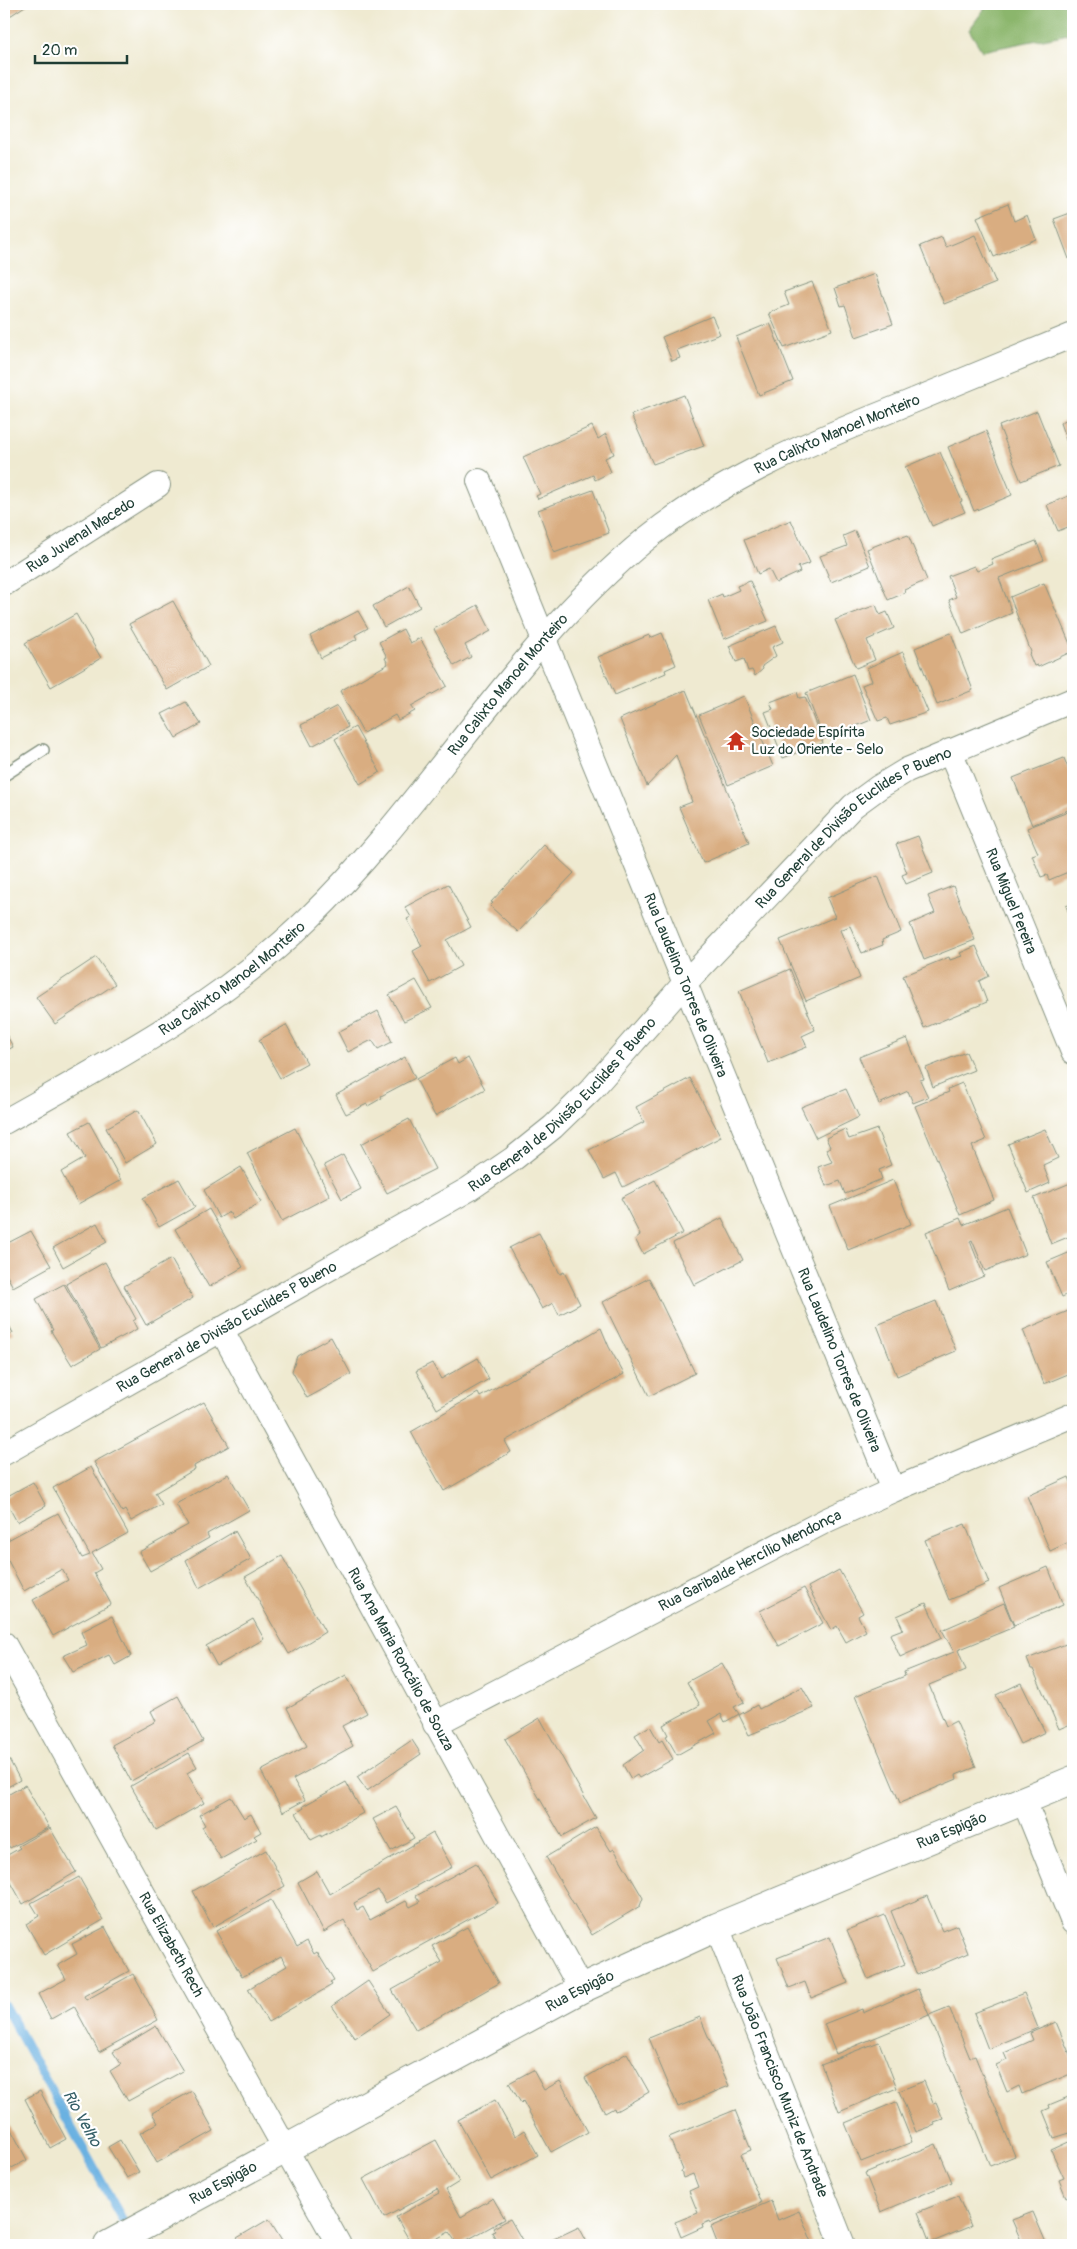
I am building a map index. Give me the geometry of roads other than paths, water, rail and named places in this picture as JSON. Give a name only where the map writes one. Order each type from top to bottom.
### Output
[{"type":"street","name":"Rua Calixto Manoel Monteiro","points":[[4,1122],[181,1019],[234,983],[308,920],[403,814],[544,640],[597,584],[646,539],[677,517],[750,472],[831,434],[1073,335]]},
{"type":"street","name":"Rua Laudelino Torres de Oliveira","points":[[479,481],[893,1490]]},
{"type":"street","name":"Rua Juvenal Macedo","points":[[4,584],[158,485]]},
{"type":"street","name":"Rua General de Divisão Euclides P Bueno","points":[[4,1454],[469,1189],[513,1159],[553,1126],[591,1090],[685,983],[853,806],[907,770],[1073,700]]},
{"type":"street","name":"Rua Miguel Pereira","points":[[950,751],[1073,1049]]},
{"type":"street","name":"Rua Ana Maria Roncálio de Souza","points":[[221,1329],[581,1989]]},
{"type":"street","name":"Rua Garibalde Hercílio Mendonça","points":[[435,1724],[827,1520],[893,1490],[1073,1415]]},
{"type":"street","name":"Rua Elizabeth Rech","points":[[4,1644],[339,2245]]},
{"type":"street","name":"Rua Espigão","points":[[125,2236],[581,1989],[717,1927],[1073,1780]]},
{"type":"street","points":[[1024,1800],[1073,1922]]},
{"type":"street","name":"Rua João Francisco Muniz de Andrade","points":[[717,1927],[843,2245]]},
{"type":"lane","points":[[4,775],[43,750]]},
{"type":"waterway","name":"Rio Velho","points":[[4,2005],[128,2230]]},
{"type":"place","name":"Sociedade Espírita Luz do Oriente - Selo","points":[[736,741]]}]
